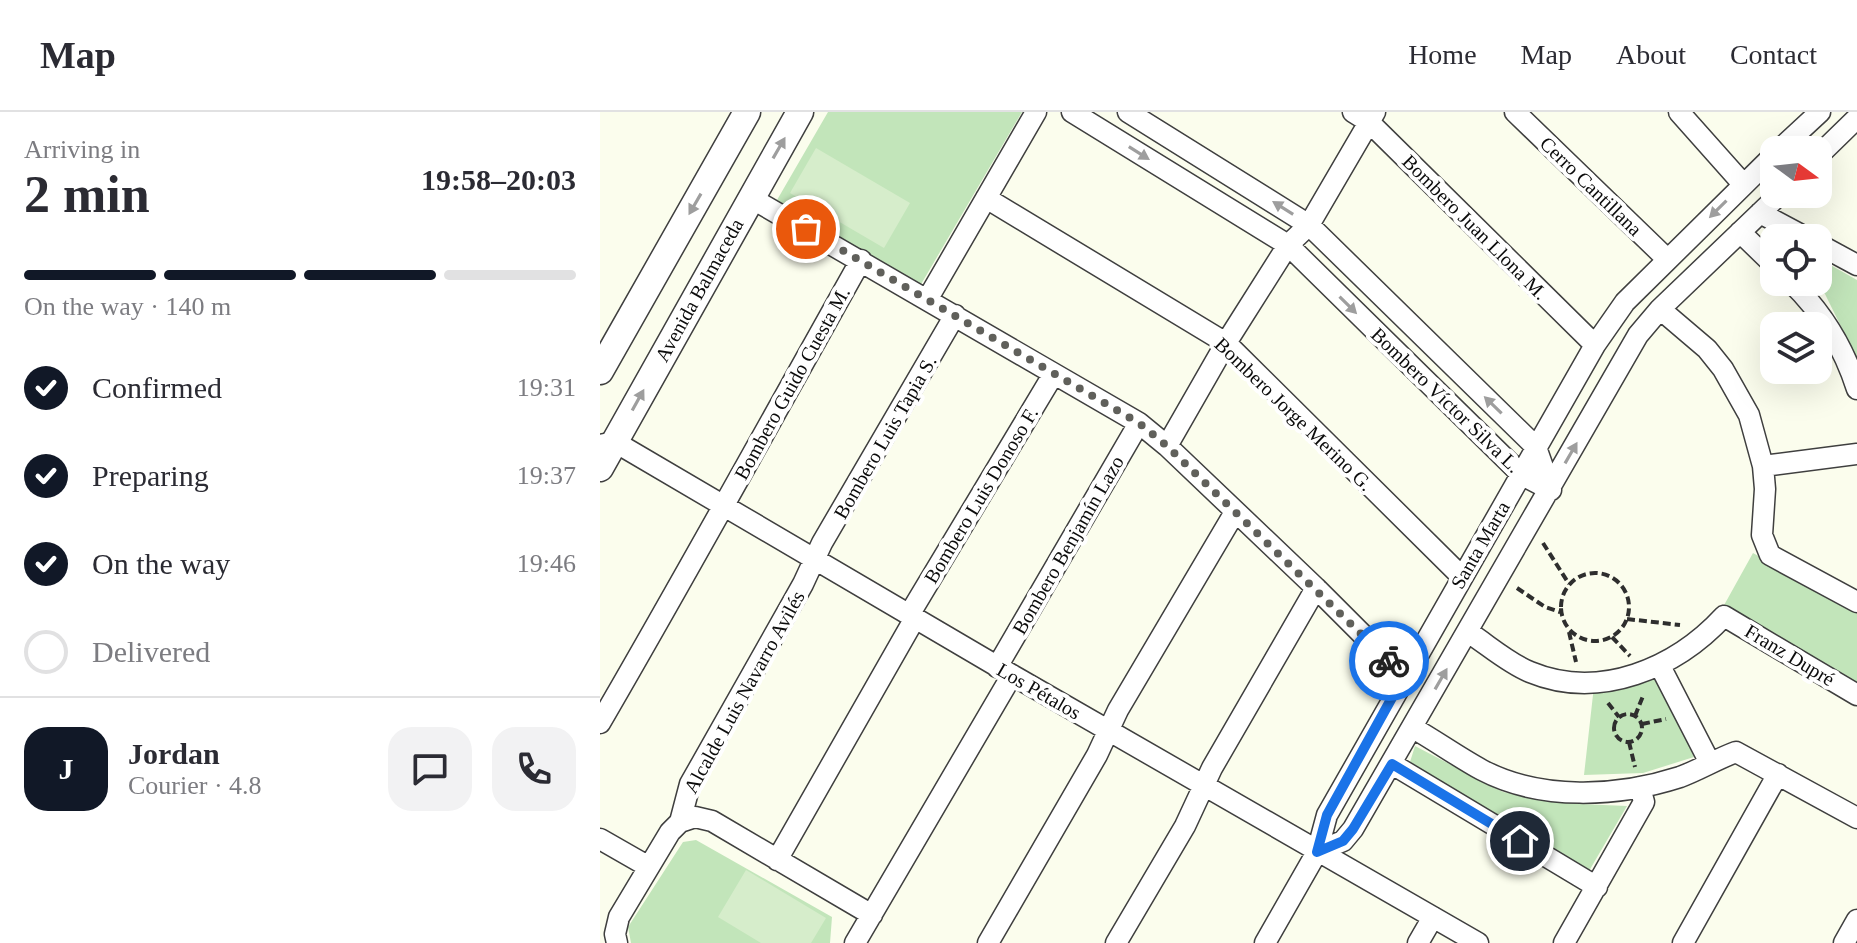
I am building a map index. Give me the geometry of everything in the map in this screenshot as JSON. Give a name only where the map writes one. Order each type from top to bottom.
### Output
[{"type":"street","points":[[600,371],[747,112]]},
{"type":"street","name":"Avenida Balmaceda","points":[[600,468],[607,444],[800,112]]},
{"type":"street","points":[[927,300],[1036,112]]},
{"type":"street","name":"Bombero Víctor Silva L.","points":[[1072,112],[1288,245],[1522,475],[1551,490]]},
{"type":"street","name":"Bombero Víctor Silva L.","points":[[1128,112],[1309,225],[1536,447],[1551,490]]},
{"type":"street","name":"Cerro Cantillana","points":[[1515,112],[1667,259]]},
{"type":"street","points":[[1679,112],[1743,184]]},
{"type":"street","points":[[1794,136],[1820,112]]},
{"type":"street","points":[[1167,446],[1226,343],[1288,245],[1309,225],[1366,115]]},
{"type":"street","name":"Bombero Juan Llona M.","points":[[1366,115],[1595,345]]},
{"type":"street","points":[[1849,137],[1857,118]]},
{"type":"street","name":"Santa Marta","points":[[1265,943],[1317,852],[1327,815],[1595,345],[1625,302],[1760,168]]},
{"type":"street","points":[[751,198],[1139,423],[1316,588],[1404,676]]},
{"type":"street","name":"Bombero Jorge Merino G.","points":[[986,198],[1226,343],[1462,577]]},
{"type":"street","name":"Santa Marta","points":[[1317,852],[1343,841],[1353,829],[1638,335],[1660,309],[1765,208]]},
{"type":"street","points":[[1760,213],[1781,224]]},
{"type":"street","points":[[1740,232],[1760,251]]},
{"type":"street","points":[[1832,252],[1857,265]]},
{"type":"street","name":"Bombero Guido Cuesta M.","points":[[600,723],[861,260]]},
{"type":"street","points":[[1806,296],[1827,324],[1857,389]]},
{"type":"street","points":[[1660,309],[1707,349],[1723,369],[1749,415],[1763,466],[1762,535],[1770,555],[1857,602]]},
{"type":"street","name":"Bombero Luis Tapia S.","points":[[815,560],[955,315]]},
{"type":"street","name":"Bombero Luis Donoso F.","points":[[777,860],[912,616],[1053,375]]},
{"type":"street","name":"Bombero Benjamín Lazo","points":[[855,943],[1139,423]]},
{"type":"street","name":"Los Pétalos","points":[[607,444],[724,506],[1204,787],[1478,943]]},
{"type":"street","points":[[1763,466],[1857,454]]},
{"type":"street","points":[[988,943],[1097,755],[1118,710],[1235,512]]},
{"type":"street","name":"Alcalde Luis Navarro Avilés","points":[[611,940],[619,917],[670,832],[680,822],[690,784],[815,560]]},
{"type":"street","points":[[1116,943],[1185,826],[1316,588]]},
{"type":"street","name":"Franz Dupré","points":[[1711,630],[1724,616],[1857,695]]},
{"type":"street","points":[[1468,632],[1528,671],[1582,681],[1630,676],[1660,666],[1711,630]]},
{"type":"street","points":[[1660,666],[1710,763]]},
{"type":"street","points":[[1413,728],[1483,771],[1520,784],[1557,791],[1597,792],[1640,787],[1681,776],[1736,752],[1857,818]]},
{"type":"street","points":[[1392,764],[1597,887]]},
{"type":"street","points":[[1683,943],[1778,774]]},
{"type":"street","points":[[1564,943],[1644,802],[1640,787]]},
{"type":"street","points":[[680,822],[695,817],[712,821],[872,915]]},
{"type":"street","points":[[600,839],[649,867]]},
{"type":"street","points":[[1418,943],[1433,917]]},
{"type":"street","points":[[1845,943],[1857,920]]},
{"type":"path","points":[[1568,630],[1577,637],[1601,642],[1621,630],[1627,619],[1628,596],[1622,585],[1612,577],[1589,573],[1578,577],[1563,592],[1560,612],[1582,681]]},
{"type":"path","points":[[1500,577],[1545,607],[1560,612]]},
{"type":"path","points":[[1627,619],[1711,630]]},
{"type":"path","points":[[1626,714],[1635,716],[1642,724],[1641,734],[1634,741],[1625,742],[1615,732],[1617,719],[1626,714]]},
{"type":"green space","points":[[828,112],[1022,112],[920,286],[777,200]]},
{"type":"green space","points":[[816,148],[910,203],[884,248],[790,193]]},
{"type":"green space","points":[[1832,266],[1857,280],[1857,359],[1826,296],[1832,296]]},
{"type":"green space","points":[[1753,553],[1857,612],[1857,684],[1723,607]]},
{"type":"green space","points":[[1658,677],[1694,757],[1643,773],[1584,775],[1594,686]]},
{"type":"green space","points":[[1415,746],[1503,792],[1580,804],[1627,806],[1589,871],[1410,762]]},
{"type":"green space","points":[[696,840],[832,917],[830,943],[631,943],[628,927],[683,842]]},
{"type":"green space","points":[[746,870],[826,918],[811,943],[761,943],[718,917]]},
{"type":"way so far","points":[[806,229],[1139,423],[1167,446],[1389,661]]},
{"type":"route","points":[[1389,661],[1404,676],[1327,815],[1317,852],[1343,841],[1392,764],[1520,841]]}]
